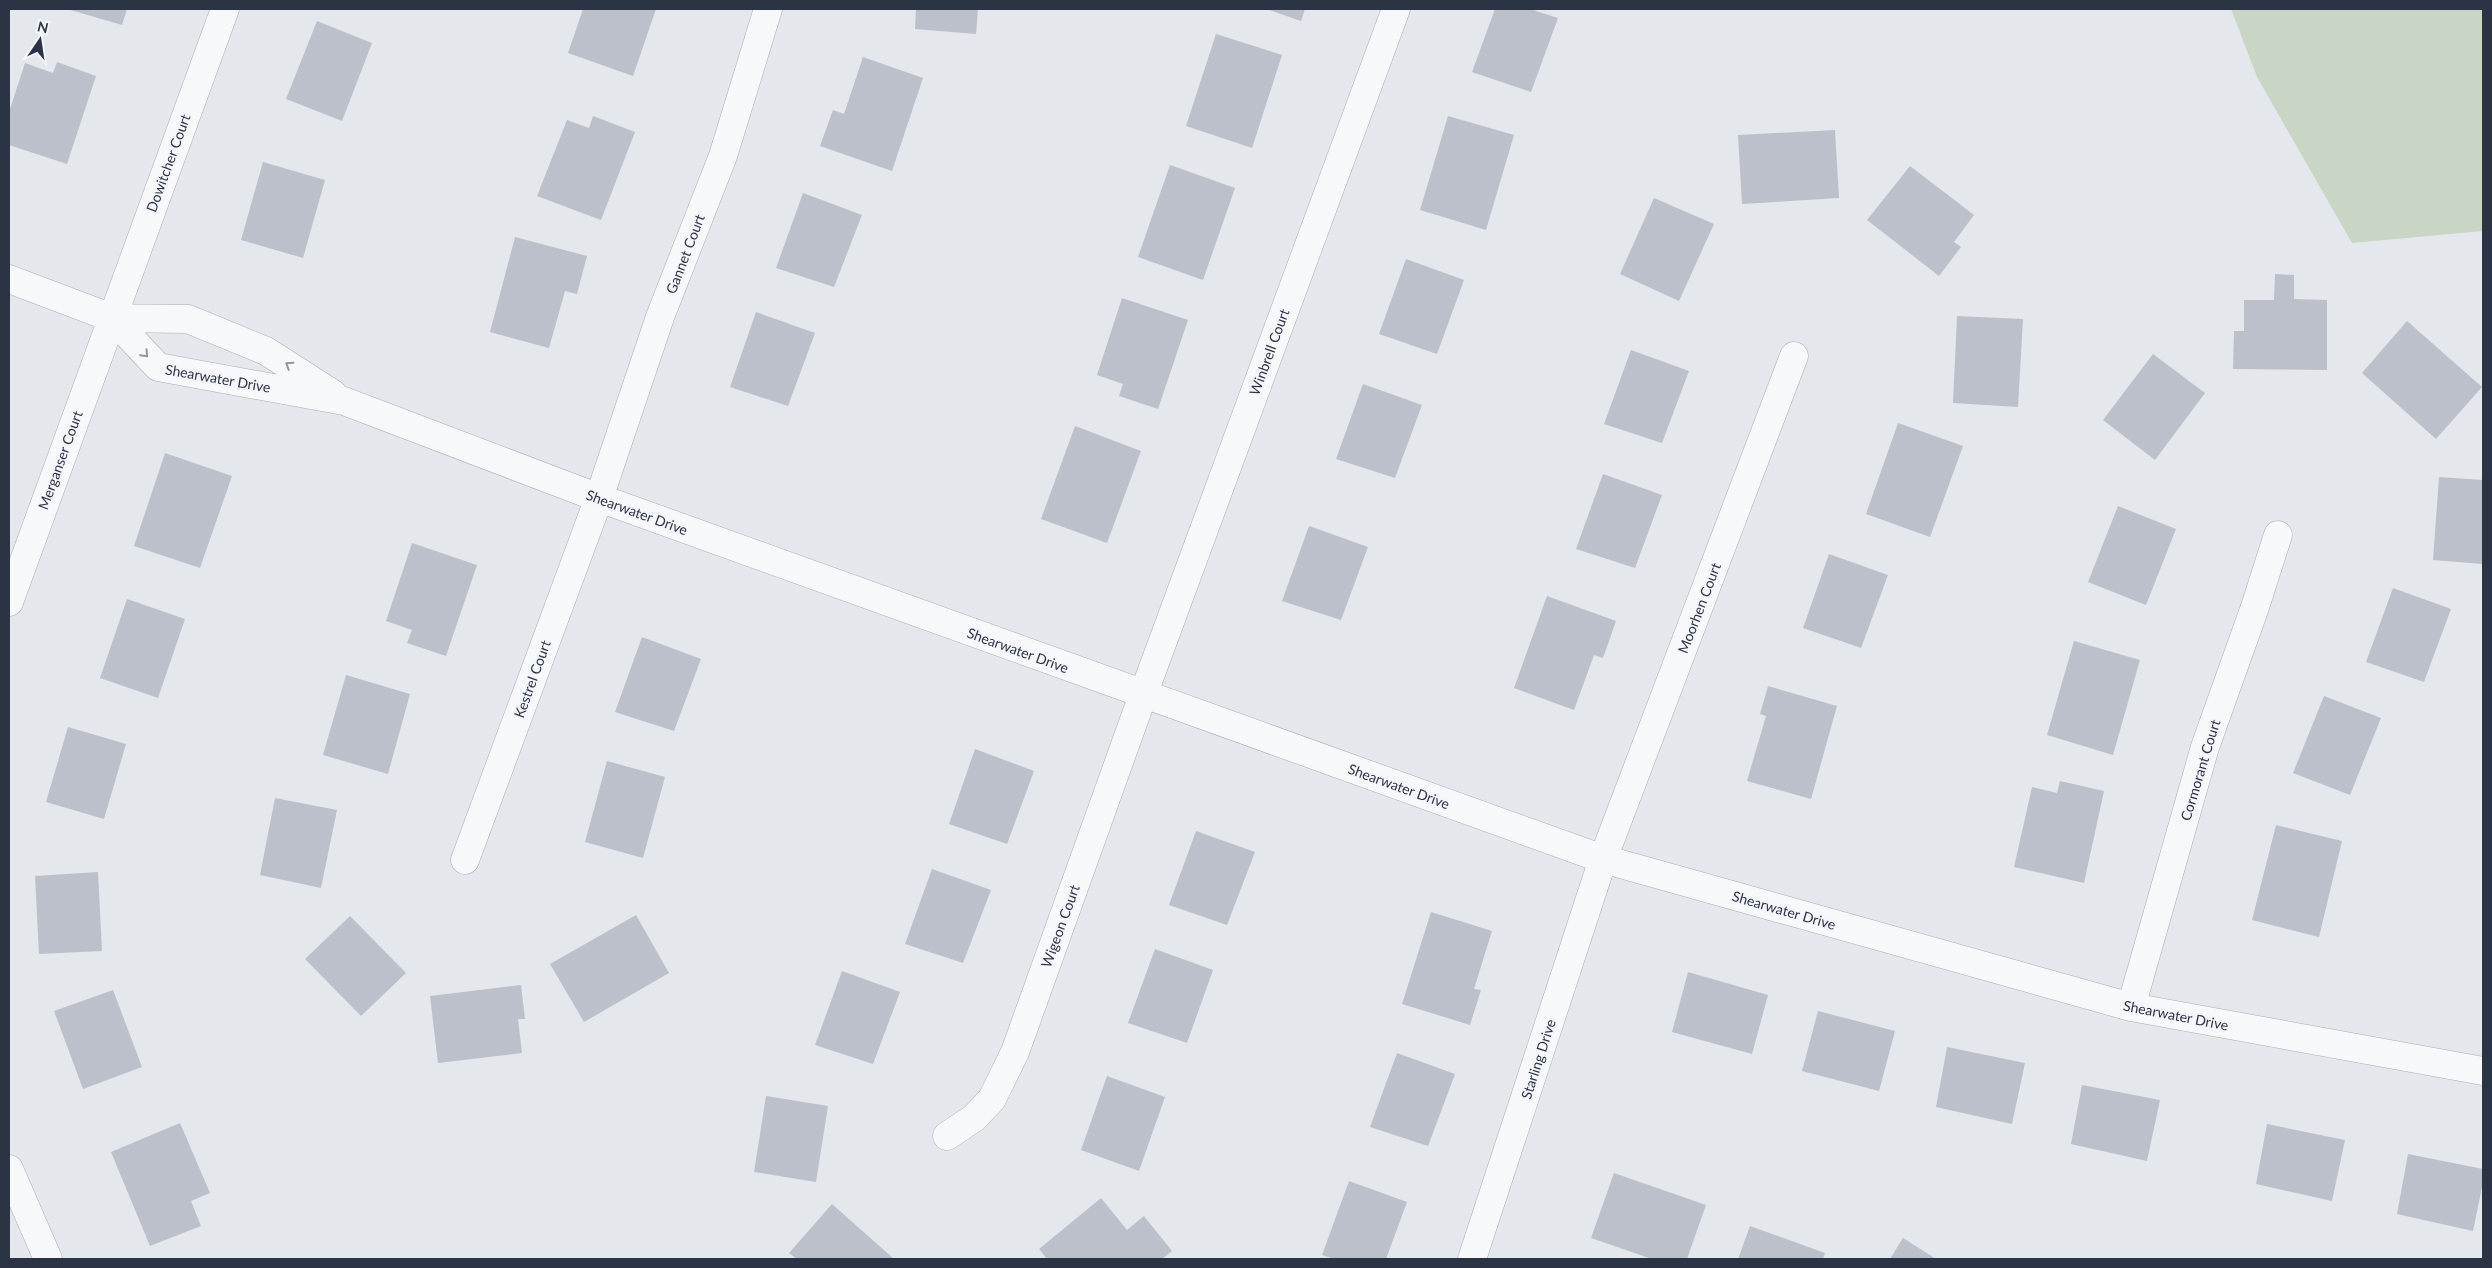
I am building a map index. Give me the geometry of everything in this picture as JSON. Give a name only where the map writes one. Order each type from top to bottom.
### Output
[{"type":"street","name":"Dowitcher Court","points":[[112,318],[225,9]]},
{"type":"street","name":"Gannet Court","points":[[599,498],[660,317],[723,156],[768,9]]},
{"type":"street","name":"Winbrell Court","points":[[1143,695],[1396,9]]},
{"type":"street","name":"Shearwater Drive","points":[[9,279],[112,318],[188,319],[266,351],[344,401]]},
{"type":"street","name":"Shearwater Drive","points":[[112,318],[158,367],[344,401],[599,498],[1603,859],[2131,1007],[2483,1071]]},
{"type":"street","name":"Merganser Court","points":[[9,602],[112,318]]},
{"type":"street","name":"Moorhen Court","points":[[1603,859],[1794,356]]},
{"type":"street","name":"Kestrel Court","points":[[465,860],[599,498]]},
{"type":"street","name":"Cormorant Court","points":[[2131,1007],[2205,747],[2255,607],[2278,535]]},
{"type":"street","name":"Wigeon Court","points":[[947,1136],[974,1118],[992,1099],[1014,1052],[1143,695]]},
{"type":"street","name":"Starling Drive","points":[[1472,1259],[1603,859]]},
{"type":"street","points":[[9,1169],[48,1259]]},
{"type":"green space","points":[[2231,9],[2483,9],[2483,231],[2352,243],[2257,77]]},
{"type":"building","points":[[67,9],[127,9],[122,25]]},
{"type":"building","points":[[583,9],[656,9],[633,76],[568,53]]},
{"type":"building","points":[[916,9],[978,9],[976,34],[915,29]]},
{"type":"building","points":[[1266,9],[1305,9],[1301,21]]},
{"type":"building","points":[[1495,9],[1530,9],[1558,18],[1531,92],[1472,72]]},
{"type":"building","points":[[317,21],[372,43],[342,121],[286,99]]},
{"type":"building","points":[[1216,34],[1282,55],[1252,148],[1186,126]]},
{"type":"building","points":[[863,57],[923,78],[892,171],[820,146],[833,110],[844,114]]},
{"type":"building","points":[[57,62],[96,76],[67,164],[9,145],[9,112],[25,63],[53,73]]},
{"type":"building","points":[[593,116],[635,132],[601,220],[537,196],[567,120],[589,128]]},
{"type":"building","points":[[1448,116],[1514,135],[1486,230],[1420,210]]},
{"type":"building","points":[[1835,130],[1839,198],[1742,204],[1738,135]]},
{"type":"building","points":[[263,162],[325,180],[303,258],[241,240]]},
{"type":"building","points":[[1170,165],[1235,188],[1203,280],[1138,257]]},
{"type":"building","points":[[1910,166],[1974,215],[1954,242],[1961,247],[1939,276],[1867,220]]},
{"type":"building","points":[[803,193],[862,215],[834,287],[776,268]]},
{"type":"building","points":[[1654,198],[1714,224],[1679,301],[1620,274]]},
{"type":"building","points":[[515,237],[587,256],[577,294],[565,291],[549,348],[490,332]]},
{"type":"building","points":[[1406,259],[1464,280],[1437,354],[1379,334]]},
{"type":"building","points":[[2275,274],[2294,275],[2294,299],[2327,300],[2327,370],[2233,369],[2234,331],[2244,331],[2244,300],[2274,300]]},
{"type":"building","points":[[1122,298],[1188,320],[1158,409],[1119,396],[1123,384],[1097,375]]},
{"type":"building","points":[[756,312],[815,333],[788,406],[730,387]]},
{"type":"building","points":[[1957,316],[2023,319],[2018,407],[1953,403]]},
{"type":"building","points":[[2407,321],[2482,387],[2436,439],[2362,373]]},
{"type":"building","points":[[1631,350],[1689,371],[1662,443],[1604,424]]},
{"type":"building","points":[[2153,354],[2205,393],[2155,460],[2103,420]]},
{"type":"building","points":[[1363,384],[1422,405],[1395,478],[1336,459]]},
{"type":"building","points":[[1898,423],[1963,446],[1930,537],[1866,514]]},
{"type":"building","points":[[1075,426],[1141,451],[1107,543],[1041,519]]},
{"type":"building","points":[[165,453],[232,476],[200,568],[134,546]]},
{"type":"building","points":[[1603,474],[1662,495],[1635,568],[1576,549]]},
{"type":"building","points":[[2439,477],[2483,480],[2483,564],[2433,560]]},
{"type":"building","points":[[2118,506],[2176,529],[2146,605],[2088,582]]},
{"type":"building","points":[[1309,526],[1368,547],[1341,620],[1282,601]]},
{"type":"building","points":[[412,543],[477,565],[446,656],[407,643],[412,630],[386,621]]},
{"type":"building","points":[[1829,554],[1888,575],[1861,648],[1803,628]]},
{"type":"building","points":[[2393,588],[2451,609],[2424,682],[2366,662]]},
{"type":"building","points":[[1547,596],[1616,621],[1603,658],[1594,655],[1574,710],[1514,688]]},
{"type":"building","points":[[127,599],[185,619],[158,698],[100,678]]},
{"type":"building","points":[[642,637],[701,659],[674,731],[615,712]]},
{"type":"building","points":[[2074,641],[2140,660],[2113,755],[2047,735]]},
{"type":"building","points":[[346,675],[410,694],[388,774],[323,755]]},
{"type":"building","points":[[1768,686],[1837,706],[1811,799],[1747,781],[1766,716],[1760,714]]},
{"type":"building","points":[[2324,696],[2381,718],[2350,795],[2293,773]]},
{"type":"building","points":[[68,727],[126,744],[104,819],[46,802]]},
{"type":"building","points":[[975,749],[1034,771],[1007,844],[949,824]]},
{"type":"building","points":[[607,761],[665,777],[643,858],[585,842]]},
{"type":"building","points":[[2060,781],[2104,791],[2084,883],[2014,867],[2032,787],[2057,793]]},
{"type":"building","points":[[275,798],[337,810],[321,888],[260,875]]},
{"type":"building","points":[[2276,825],[2342,841],[2319,937],[2252,920]]},
{"type":"building","points":[[1196,831],[1255,852],[1227,925],[1169,905]]},
{"type":"building","points":[[932,869],[991,890],[963,963],[905,944]]},
{"type":"building","points":[[98,872],[102,951],[39,954],[35,876]]},
{"type":"building","points":[[1431,912],[1492,931],[1474,989],[1481,990],[1470,1025],[1402,1004]]},
{"type":"building","points":[[636,915],[669,973],[584,1022],[550,964]]},
{"type":"building","points":[[350,916],[406,973],[361,1016],[305,959]]},
{"type":"building","points":[[1155,949],[1213,970],[1187,1043],[1128,1023]]},
{"type":"building","points":[[842,971],[900,992],[873,1064],[815,1045]]},
{"type":"building","points":[[1688,972],[1768,995],[1752,1054],[1672,1032]]},
{"type":"building","points":[[521,985],[525,1019],[518,1019],[522,1053],[438,1063],[430,996]]},
{"type":"building","points":[[113,990],[142,1067],[83,1089],[54,1011]]},
{"type":"building","points":[[1818,1011],[1895,1031],[1879,1091],[1802,1071]]},
{"type":"building","points":[[1947,1047],[2025,1063],[2012,1124],[1936,1107]]},
{"type":"building","points":[[1397,1053],[1455,1074],[1428,1146],[1370,1127]]},
{"type":"building","points":[[1107,1076],[1165,1097],[1139,1171],[1081,1150]]},
{"type":"building","points":[[2082,1085],[2160,1100],[2147,1161],[2071,1144]]},
{"type":"building","points":[[766,1096],[828,1106],[816,1182],[754,1172]]},
{"type":"building","points":[[180,1123],[210,1193],[191,1201],[201,1226],[150,1246],[111,1152]]},
{"type":"building","points":[[2267,1124],[2345,1140],[2332,1201],[2256,1184]]},
{"type":"building","points":[[2408,1154],[2483,1169],[2483,1182],[2473,1231],[2397,1214]]},
{"type":"building","points":[[1614,1173],[1706,1205],[1687,1259],[1652,1259],[1591,1238]]},
{"type":"building","points":[[1349,1181],[1407,1202],[1386,1259],[1334,1259],[1322,1255]]},
{"type":"building","points":[[1101,1198],[1127,1230],[1144,1216],[1172,1251],[1162,1259],[1047,1259],[1039,1249]]},
{"type":"building","points":[[832,1204],[894,1259],[797,1259],[789,1253]]},
{"type":"building","points":[[1750,1226],[1825,1253],[1823,1259],[1738,1259]]},
{"type":"building","points":[[1903,1238],[1936,1259],[1890,1259]]}]
